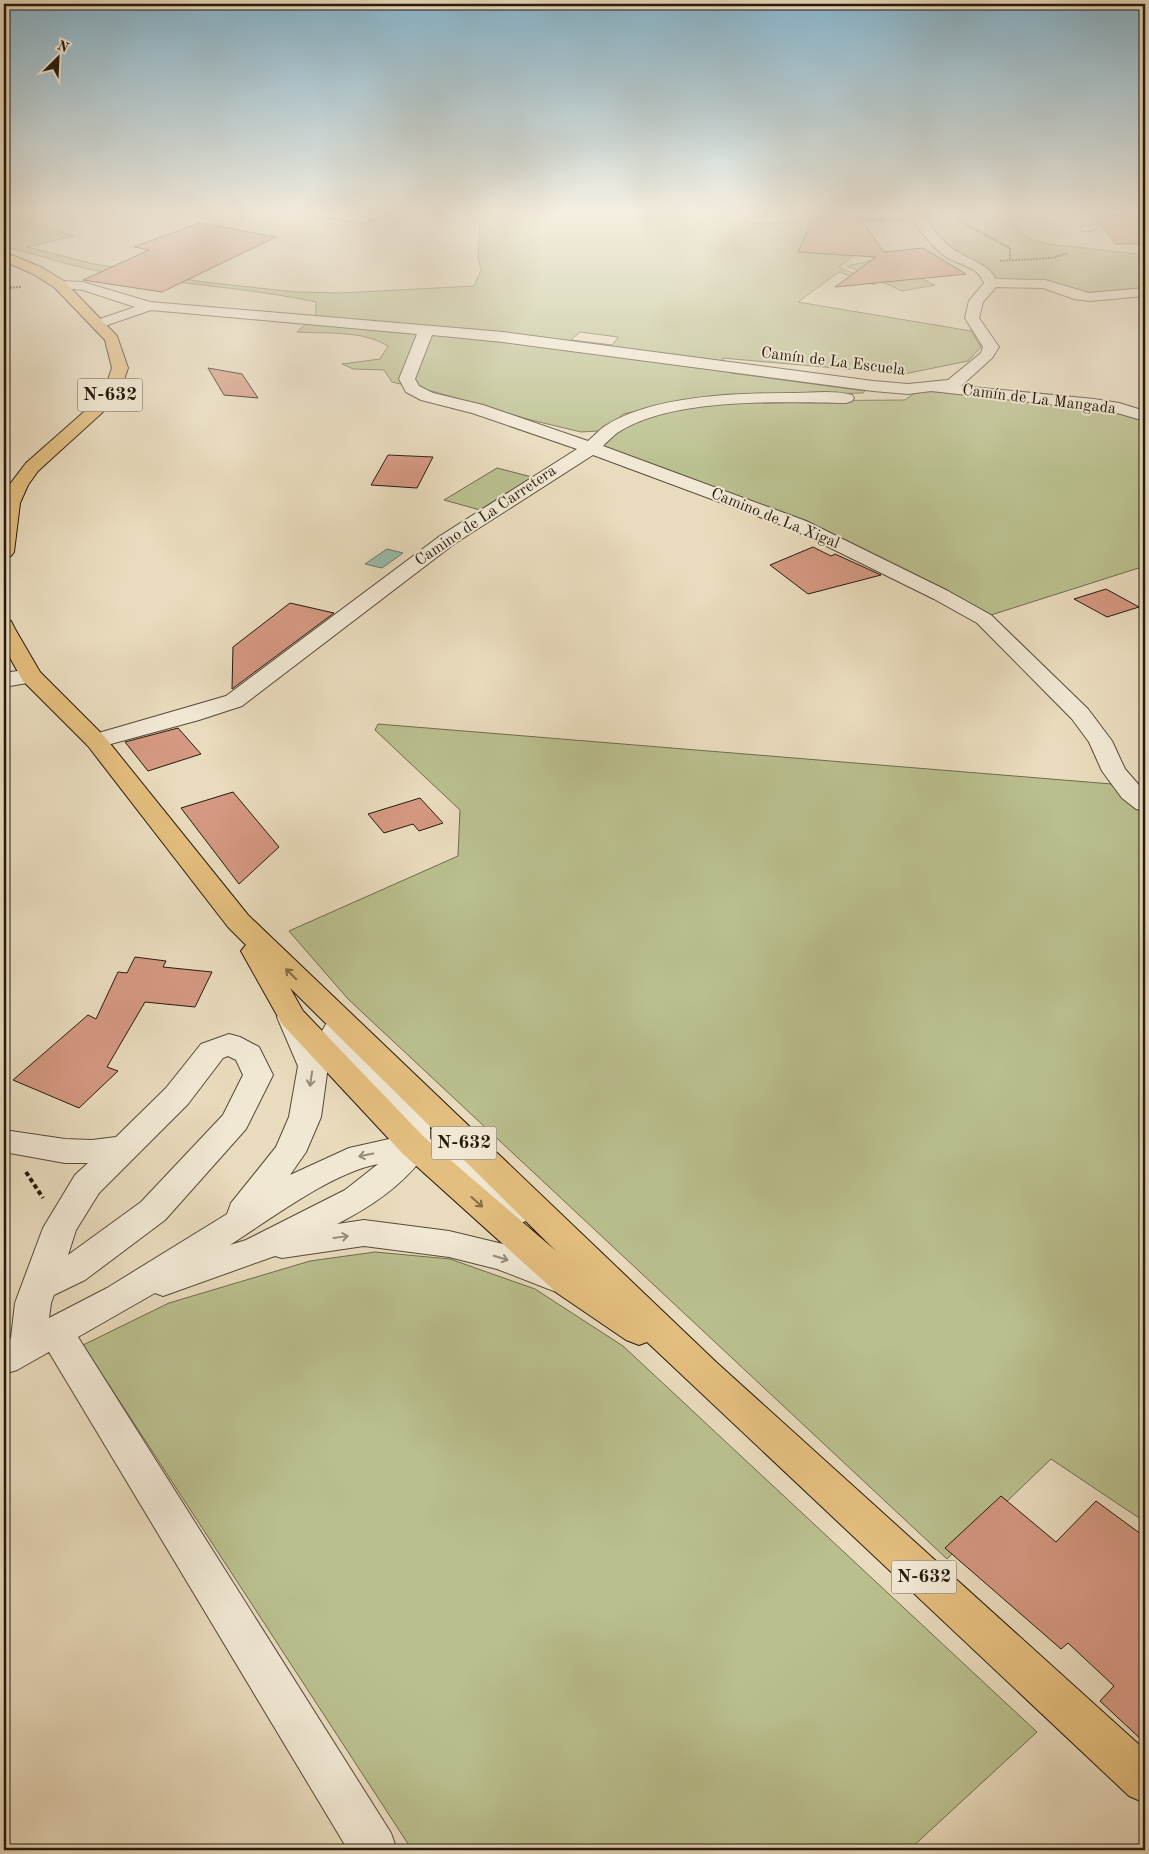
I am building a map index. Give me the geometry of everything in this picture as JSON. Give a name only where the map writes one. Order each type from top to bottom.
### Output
[{"type":"highway","name":"N-632","points":[[4,552],[11,503],[18,484],[32,467],[99,407],[112,392],[120,368],[112,339],[73,298]]},
{"type":"highway","name":"N-632","points":[[4,625],[4,630],[31,676],[96,740],[238,921],[326,1008],[586,1281],[703,1374],[1145,1780]]},
{"type":"highway","points":[[238,921],[292,1017],[414,1146],[586,1281]]},
{"type":"street","name":"Camín de La Escuela","points":[[118,298],[127,301],[152,301],[426,331],[503,337],[908,389],[953,384],[987,355],[991,347],[972,318],[976,301],[979,298]]},
{"type":"street","points":[[210,307],[235,305],[256,300]]},
{"type":"street","points":[[99,324],[152,301]]},
{"type":"street","points":[[235,305],[310,311],[309,304]]},
{"type":"street","name":"Camino de La Xigal","points":[[426,331],[407,379],[412,389],[427,397],[477,409],[591,448],[799,525],[941,595],[984,619],[1080,714],[1100,740],[1114,771],[1131,793],[1145,804]]},
{"type":"street","name":"Camín de La Mangada","points":[[933,387],[1094,404],[1119,408],[1145,416]]},
{"type":"street","name":"Camino de La Carretera","points":[[96,740],[191,715],[234,701],[446,540],[591,448],[598,438],[629,420],[668,406],[695,402],[780,398],[883,398],[899,394],[908,389]]},
{"type":"street","points":[[4,680],[31,676]]},
{"type":"street","points":[[119,1298],[258,1249],[357,1199],[399,1165],[414,1146],[414,1120],[394,1092],[339,1035],[326,1008]]},
{"type":"street","points":[[223,1233],[262,1190],[290,1152],[305,1117],[313,1066],[292,1017]]},
{"type":"street","points":[[40,1286],[73,1270],[153,1211],[235,1121],[258,1075],[248,1054],[229,1044],[212,1051],[177,1096],[87,1184],[60,1228],[33,1304],[29,1345],[374,1850]]},
{"type":"street","points":[[4,1141],[65,1151],[92,1152],[123,1147]]},
{"type":"street","points":[[29,1345],[119,1298],[317,1175],[360,1156],[414,1146]]},
{"type":"street","points":[[258,1249],[364,1233],[449,1244],[503,1257],[586,1281]]},
{"type":"path","points":[[4,1141],[38,1189],[60,1228]]},
{"type":"shaded area","points":[[293,298],[804,298],[798,302],[971,331],[981,347],[968,361],[904,374],[722,358],[731,373],[865,391],[863,393],[705,397],[623,414],[614,423],[598,431],[581,432],[392,382],[384,370],[353,369],[342,364],[380,359],[388,346],[367,337],[355,335],[297,332],[316,314],[316,302]],"holes":[[[580,332],[618,338],[612,345],[571,340]]]},
{"type":"shaded area","points":[[929,391],[1104,409],[1145,420],[1145,566],[991,615],[823,531],[604,448],[604,438],[643,418],[672,408],[765,401],[905,400],[916,392]]},
{"type":"shaded area","points":[[497,468],[532,477],[480,510],[444,500]]},
{"type":"shaded area","points":[[387,549],[403,553],[382,568],[365,564]]},
{"type":"shaded area","points":[[378,724],[1112,784],[1118,792],[1145,815],[1145,1522],[1051,1459],[947,1559],[348,999],[289,931],[458,856],[460,810],[375,730]]},
{"type":"shaded area","points":[[375,1252],[450,1259],[535,1289],[623,1346],[1037,1732],[909,1850],[412,1850],[83,1345],[169,1303],[310,1261]]},
{"type":"building","points":[[208,368],[242,374],[258,398],[224,395]]},
{"type":"building","points":[[388,455],[433,457],[417,488],[371,485]]},
{"type":"building","points":[[813,547],[831,556],[835,554],[881,575],[808,594],[770,565]]},
{"type":"building","points":[[1106,589],[1139,607],[1107,617],[1074,599]]},
{"type":"building","points":[[290,603],[334,613],[232,689],[233,647]]},
{"type":"building","points":[[178,728],[201,754],[148,771],[125,742]]},
{"type":"building","points":[[233,792],[279,847],[239,884],[181,808]]},
{"type":"building","points":[[420,798],[443,823],[419,831],[413,824],[384,833],[368,814]]},
{"type":"building","points":[[135,957],[166,961],[163,967],[212,972],[195,1007],[145,1002],[107,1067],[118,1071],[79,1108],[13,1080],[88,1015],[96,1019],[118,972],[127,973]]},
{"type":"building","points":[[1001,1496],[1056,1542],[1096,1501],[1145,1537],[1145,1743],[1100,1701],[1114,1686],[1068,1643],[1061,1649],[945,1548]]}]
